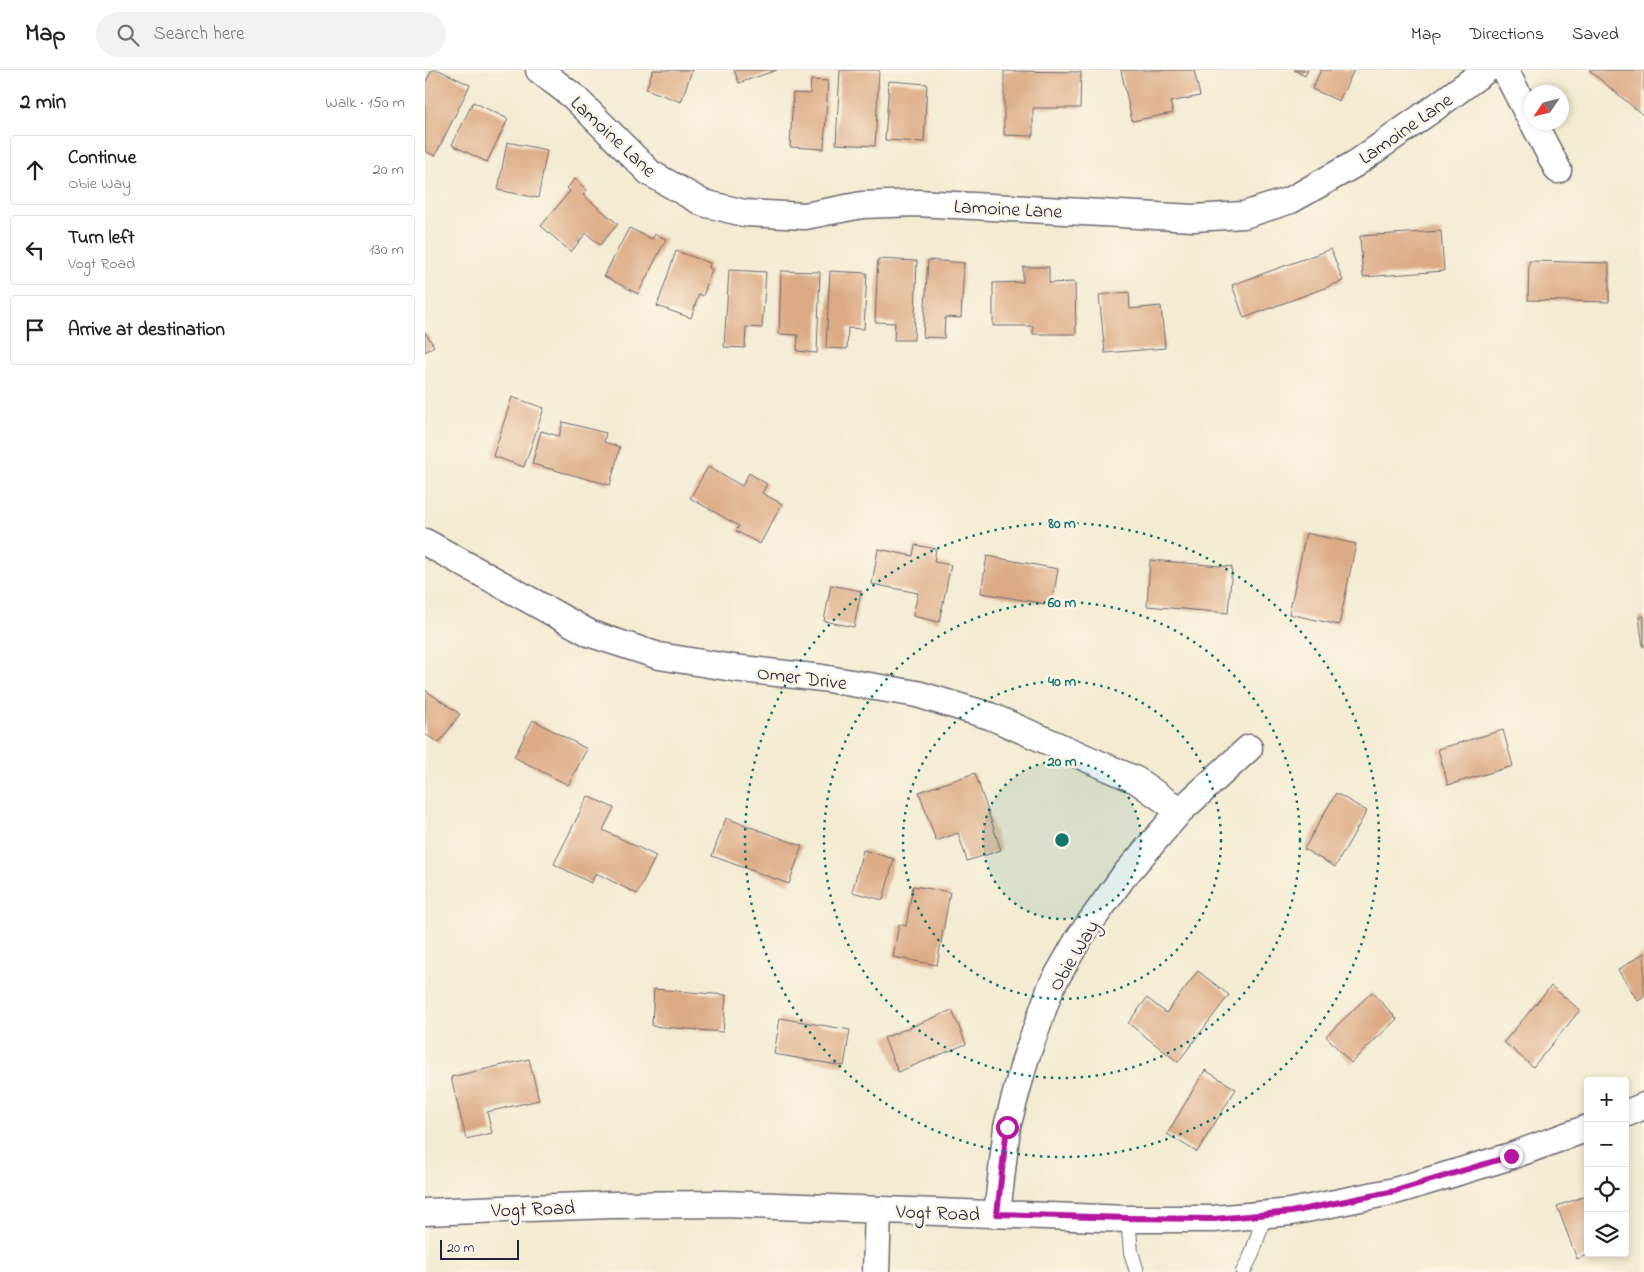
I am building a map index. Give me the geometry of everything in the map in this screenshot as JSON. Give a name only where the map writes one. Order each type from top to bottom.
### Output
[{"type":"street","name":"Lamoine Lane","points":[[539,70],[574,98],[649,173],[703,203],[744,213],[805,216],[862,205],[917,203],[1193,218],[1244,215],[1291,200],[1355,164],[1486,70]]},
{"type":"street","points":[[1505,70],[1524,106]]},
{"type":"street","points":[[1537,130],[1558,170]]},
{"type":"street","name":"Omer Drive","points":[[425,542],[591,634],[659,656],[733,668],[822,678],[917,694],[990,716],[1073,751],[1135,780],[1180,811]]},
{"type":"street","name":"Obie Way","points":[[997,1214],[1007,1127],[1025,1060],[1051,987],[1079,938],[1123,877],[1180,811],[1249,748]]},
{"type":"street","points":[[1629,1112],[1644,1106]]},
{"type":"street","name":"Vogt Road","points":[[425,1212],[611,1205],[713,1204],[1128,1218],[1214,1219],[1291,1212],[1395,1191],[1511,1156],[1584,1129]]},
{"type":"street","points":[[876,1272],[879,1210]]},
{"type":"lane","points":[[1243,1272],[1252,1254],[1265,1214]]},
{"type":"lane","points":[[1128,1218],[1131,1252],[1137,1272]]},
{"type":"building","points":[[432,70],[439,70],[470,85],[435,156],[425,151],[425,83]]},
{"type":"building","points":[[653,70],[692,70],[681,102],[646,89]]},
{"type":"building","points":[[734,70],[777,70],[739,83]]},
{"type":"building","points":[[840,70],[879,70],[875,146],[836,144]]},
{"type":"building","points":[[1121,70],[1194,70],[1200,96],[1170,102],[1173,113],[1132,121]]},
{"type":"building","points":[[1294,70],[1308,70],[1305,76]]},
{"type":"building","points":[[1321,70],[1354,70],[1339,101],[1312,89]]},
{"type":"building","points":[[1589,70],[1644,70],[1644,116]]},
{"type":"building","points":[[1004,71],[1081,72],[1080,108],[1033,108],[1033,136],[1004,135]]},
{"type":"building","points":[[811,80],[828,81],[824,149],[790,147],[793,93],[810,94]]},
{"type":"building","points":[[889,81],[927,84],[924,142],[885,140]]},
{"type":"building","points":[[473,102],[508,119],[487,162],[452,145]]},
{"type":"building","points":[[507,142],[547,150],[538,198],[498,190]]},
{"type":"building","points":[[575,179],[587,190],[583,195],[618,224],[600,245],[586,233],[571,252],[541,226],[570,191],[567,188]]},
{"type":"building","points":[[629,228],[652,239],[655,234],[666,239],[638,294],[604,276]]},
{"type":"building","points":[[1441,231],[1444,271],[1363,277],[1360,236]]},
{"type":"building","points":[[1331,249],[1343,281],[1244,318],[1232,285]]},
{"type":"building","points":[[676,251],[710,263],[709,268],[712,269],[703,296],[699,294],[691,318],[657,306]]},
{"type":"building","points":[[878,259],[917,261],[914,340],[894,340],[895,323],[875,322]]},
{"type":"building","points":[[928,260],[964,263],[961,318],[945,317],[944,338],[923,337]]},
{"type":"building","points":[[1529,261],[1609,263],[1609,302],[1528,300]]},
{"type":"building","points":[[1023,267],[1049,267],[1049,283],[1075,282],[1076,334],[1033,334],[1033,326],[993,326],[993,283],[1023,282]]},
{"type":"building","points":[[729,270],[766,272],[762,328],[746,327],[745,348],[724,347]]},
{"type":"building","points":[[781,271],[820,272],[817,353],[797,351],[798,335],[779,334]]},
{"type":"building","points":[[830,271],[867,273],[864,329],[848,328],[847,349],[826,348]]},
{"type":"building","points":[[1129,292],[1130,309],[1161,306],[1165,348],[1105,353],[1099,295]]},
{"type":"building","points":[[425,332],[434,346],[425,352]]},
{"type":"building","points":[[512,397],[544,408],[524,467],[493,456]]},
{"type":"building","points":[[563,422],[606,433],[604,442],[620,447],[610,485],[532,464],[541,431],[559,436]]},
{"type":"building","points":[[708,467],[742,486],[749,473],[767,484],[762,493],[782,504],[760,544],[736,531],[739,526],[690,498]]},
{"type":"building","points":[[1306,533],[1356,544],[1339,625],[1289,614]]},
{"type":"building","points":[[915,545],[936,549],[934,562],[951,565],[939,622],[913,616],[918,593],[872,584],[878,549],[913,556]]},
{"type":"building","points":[[987,556],[1058,569],[1052,605],[981,593]]},
{"type":"building","points":[[1150,560],[1232,567],[1228,613],[1147,606]]},
{"type":"building","points":[[831,585],[861,591],[854,627],[824,621]]},
{"type":"building","points":[[1644,616],[1644,647],[1643,647],[1639,617]]},
{"type":"building","points":[[425,690],[460,714],[439,743],[425,734]]},
{"type":"building","points":[[533,720],[587,749],[568,785],[514,757]]},
{"type":"building","points":[[1503,730],[1513,766],[1448,785],[1438,749]]},
{"type":"building","points":[[975,773],[1001,850],[967,861],[958,833],[936,841],[919,792]]},
{"type":"building","points":[[1336,793],[1367,811],[1335,867],[1304,849]]},
{"type":"building","points":[[588,796],[614,808],[603,830],[656,856],[637,894],[596,873],[591,883],[554,864]]},
{"type":"building","points":[[726,818],[802,846],[789,884],[712,856]]},
{"type":"building","points":[[863,850],[894,859],[883,900],[852,892]]},
{"type":"building","points":[[913,886],[950,892],[937,965],[893,957],[899,924],[906,926]]},
{"type":"building","points":[[1644,953],[1644,997],[1638,1001],[1618,970]]},
{"type":"building","points":[[1198,971],[1229,995],[1178,1062],[1128,1023],[1147,998],[1166,1013]]},
{"type":"building","points":[[1551,986],[1580,1010],[1533,1067],[1504,1042]]},
{"type":"building","points":[[654,989],[726,995],[723,1032],[652,1026]]},
{"type":"building","points":[[1372,992],[1397,1019],[1351,1063],[1326,1036]]},
{"type":"building","points":[[952,1010],[966,1044],[898,1072],[884,1038]]},
{"type":"building","points":[[780,1018],[850,1030],[844,1066],[774,1054]]},
{"type":"building","points":[[529,1059],[539,1100],[487,1112],[492,1133],[466,1139],[451,1077]]},
{"type":"building","points":[[1205,1070],[1236,1089],[1197,1152],[1167,1134]]},
{"type":"building","points":[[1584,1196],[1584,1256],[1577,1259],[1557,1206]]},
{"type":"route","points":[[1007,1127],[997,1214],[1214,1219],[1291,1212],[1395,1191],[1511,1156]]}]
